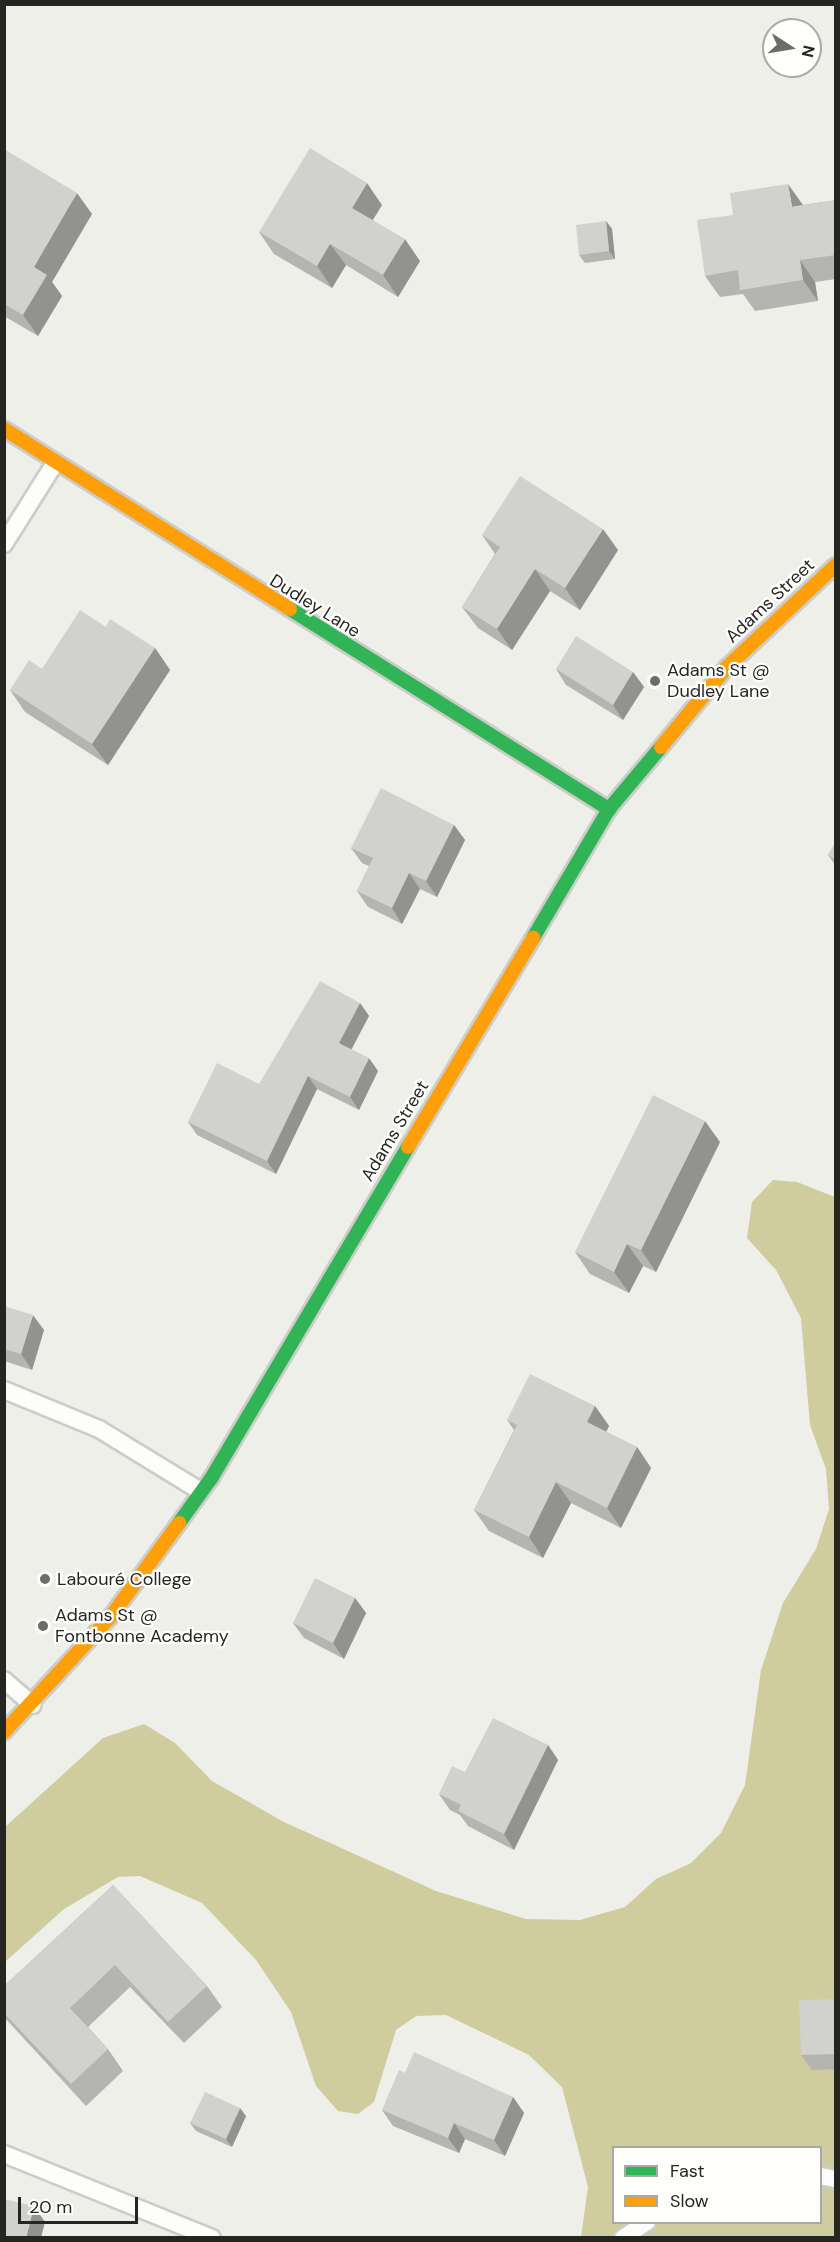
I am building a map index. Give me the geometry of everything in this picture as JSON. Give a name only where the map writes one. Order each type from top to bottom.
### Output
[{"type":"main road","name":"Dudley Lane","points":[[4,429],[55,464],[609,809]]},
{"type":"main road","name":"Adams Street","points":[[4,1732],[33,1705],[112,1616],[200,1491],[609,809],[727,667],[836,565]]},
{"type":"lane","points":[[4,543],[55,464]]},
{"type":"lane","points":[[4,1390],[99,1430],[200,1491]]},
{"type":"lane","points":[[4,1680],[33,1705]]},
{"type":"lane","points":[[4,2154],[212,2238]]},
{"type":"lane","points":[[623,2238],[645,2224]]},
{"type":"shaded area","points":[[773,1180],[797,1182],[835,1197],[835,2237],[581,2237],[588,2187],[562,2087],[529,2055],[446,2015],[416,2016],[396,2030],[374,2102],[358,2114],[338,2111],[316,2086],[291,2012],[256,1960],[202,1903],[140,1876],[118,1877],[64,1909],[5,1962],[4,1828],[103,1738],[144,1724],[175,1743],[212,1781],[284,1822],[436,1891],[526,1919],[580,1920],[625,1907],[656,1879],[691,1863],[721,1833],[745,1785],[761,1670],[783,1603],[816,1549],[829,1509],[826,1469],[810,1425],[801,1318],[776,1270],[747,1238],[752,1202]]},
{"type":"building","points":[[310,148],[367,183],[352,208],[405,239],[383,275],[330,244],[317,266],[259,232]]},
{"type":"building","points":[[4,149],[77,193],[34,267],[47,275],[23,315],[4,304]]},
{"type":"building","points":[[788,184],[792,207],[836,200],[836,255],[800,260],[803,280],[740,290],[738,270],[705,276],[697,220],[733,215],[730,193]]},
{"type":"building","points":[[606,221],[609,251],[579,255],[576,225]]},
{"type":"building","points":[[520,476],[603,529],[565,588],[535,569],[497,629],[462,607],[500,547],[482,535]]},
{"type":"building","points":[[80,610],[106,627],[110,619],[155,648],[92,744],[10,690],[29,660],[42,669]]},
{"type":"building","points":[[576,636],[633,672],[613,705],[556,669]]},
{"type":"building","points":[[381,788],[454,825],[426,881],[409,873],[392,908],[357,891],[373,858],[351,848]]},
{"type":"building","points":[[836,843],[836,860],[828,855]]},
{"type":"building","points":[[320,981],[360,1003],[339,1043],[369,1058],[350,1097],[308,1076],[267,1161],[188,1122],[217,1063],[259,1084]]},
{"type":"building","points":[[653,1095],[705,1121],[641,1250],[627,1244],[614,1272],[575,1252]]},
{"type":"building","points":[[4,1306],[33,1315],[21,1354],[4,1349]]},
{"type":"building","points":[[530,1374],[595,1406],[587,1422],[637,1447],[607,1508],[556,1482],[529,1537],[474,1510],[517,1425],[507,1420]]},
{"type":"building","points":[[315,1578],[355,1598],[333,1643],[293,1623]]},
{"type":"building","points":[[493,1718],[548,1745],[504,1834],[458,1811],[461,1805],[439,1794],[452,1766],[465,1772]]},
{"type":"building","points":[[113,1885],[207,1986],[168,2022],[115,1965],[70,2008],[108,2049],[71,2084],[4,2013],[4,1986]]},
{"type":"building","points":[[836,1999],[836,2054],[801,2055],[799,2000]]},
{"type":"building","points":[[414,2052],[513,2097],[494,2140],[454,2123],[448,2138],[382,2110],[399,2070],[405,2073]]},
{"type":"building","points":[[205,2092],[240,2108],[226,2139],[190,2123]]},
{"type":"building","points":[[4,2199],[34,2206],[26,2238],[4,2238]]},
{"type":"traffic: fast","points":[[290,609],[609,809]]},
{"type":"traffic: fast","points":[[533,938],[609,809],[661,747]]},
{"type":"traffic: fast","points":[[179,1523],[212,1477],[408,1147]]},
{"type":"traffic: slow","points":[[4,429],[290,609]]},
{"type":"traffic: slow","points":[[661,747],[727,667],[836,565]]},
{"type":"traffic: slow","points":[[408,1147],[533,938]]},
{"type":"traffic: slow","points":[[4,1732],[112,1615],[179,1523]]},
{"type":"place","name":"Adams St @ Dudley Lane","points":[[655,681]]},
{"type":"place","name":"Labouré College","points":[[45,1579]]},
{"type":"place","name":"Adams St @ Fontbonne Academy","points":[[43,1626]]}]
